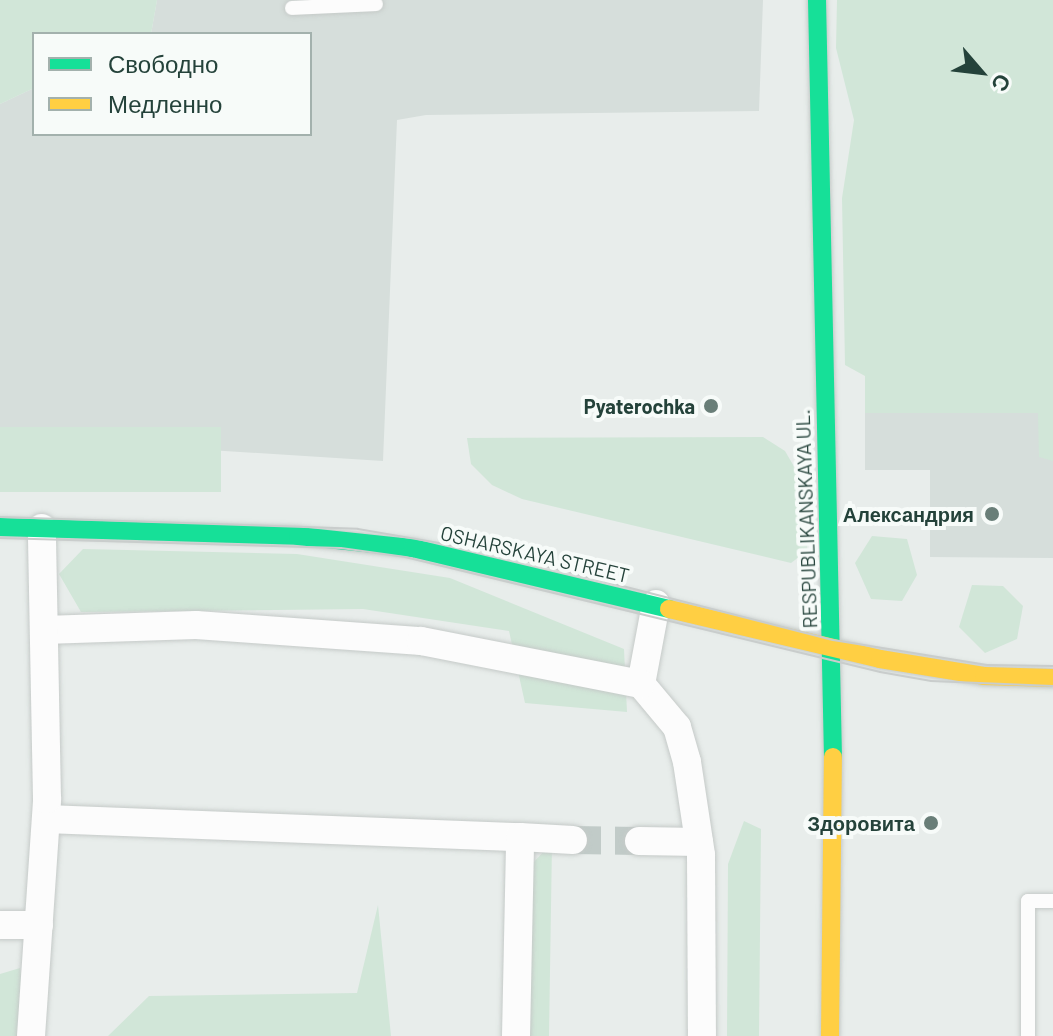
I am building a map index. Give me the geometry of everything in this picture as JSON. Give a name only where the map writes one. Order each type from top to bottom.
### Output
[{"type":"street","name":"RESPUBLIKANSKAYA UL.","points":[[817,0],[815,94],[834,650],[830,1036]]},
{"type":"street","name":"OSHARSKAYA STREET","points":[[0,527],[358,541],[483,562],[834,650],[928,669],[1053,678]]},
{"type":"street","points":[[31,1036],[46,819],[42,528]]},
{"type":"street","points":[[641,684],[656,604]]},
{"type":"street","points":[[44,630],[196,625],[421,641],[641,684],[677,727],[699,842],[702,1036]]},
{"type":"street","points":[[46,819],[573,840]]},
{"type":"street","points":[[516,1036],[520,837]]},
{"type":"street","points":[[639,841],[699,842]]},
{"type":"street","points":[[0,925],[39,925]]},
{"type":"lane","points":[[292,8],[376,4]]},
{"type":"lane","points":[[1028,1036],[1028,901],[1053,901]]},
{"type":"shaded area","points":[[157,0],[763,0],[759,111],[426,115],[397,120],[383,461],[193,449],[0,450],[0,104],[32,89],[32,136],[312,136],[312,32],[151,32]]},
{"type":"shaded area","points":[[1053,306],[1053,558],[930,557],[930,470],[865,470],[865,413],[1052,413]]},
{"type":"green space","points":[[0,0],[157,0],[151,32],[32,32],[32,89],[0,104]]},
{"type":"green space","points":[[837,0],[1053,0],[1053,461],[1039,457],[1038,413],[865,413],[865,376],[845,365],[842,198],[854,120],[836,48]]},
{"type":"green space","points":[[0,427],[221,427],[221,492],[0,492]]},
{"type":"green space","points":[[763,437],[785,451],[803,482],[809,506],[807,551],[791,563],[522,499],[492,485],[471,464],[467,438]]},
{"type":"green space","points":[[872,536],[907,539],[917,575],[902,601],[871,599],[855,563]]},
{"type":"green space","points":[[83,549],[297,554],[450,578],[624,649],[627,712],[525,703],[509,631],[363,609],[81,612],[59,574]]},
{"type":"green space","points":[[972,585],[1003,586],[1023,606],[1017,639],[985,653],[959,627]]},
{"type":"green space","points":[[744,821],[761,829],[759,1036],[727,1036],[728,864]]},
{"type":"green space","points":[[552,843],[549,1036],[524,1036],[527,869]]},
{"type":"green space","points":[[378,905],[391,1036],[108,1036],[149,996],[357,993]]},
{"type":"green space","points":[[20,968],[28,1036],[0,1036],[0,974]]},
{"type":"tunnel","points":[[573,840],[639,841]]},
{"type":"tram line","points":[[0,517],[358,529],[486,551],[833,640],[987,665],[1053,666]]},
{"type":"tram line","points":[[0,538],[341,548],[405,557],[880,672],[931,681],[1053,686]]},
{"type":"traffic: fast","points":[[817,0],[833,757]]},
{"type":"traffic: fast","points":[[0,527],[298,536],[413,548],[669,609]]},
{"type":"traffic: slow","points":[[669,609],[880,659],[984,676],[1053,678]]},
{"type":"traffic: slow","points":[[830,1036],[833,757]]},
{"type":"place","name":"Pyaterochka","points":[[711,406]]},
{"type":"place","name":"Александрия","points":[[992,514]]},
{"type":"place","name":"Здоровита","points":[[931,823]]}]
